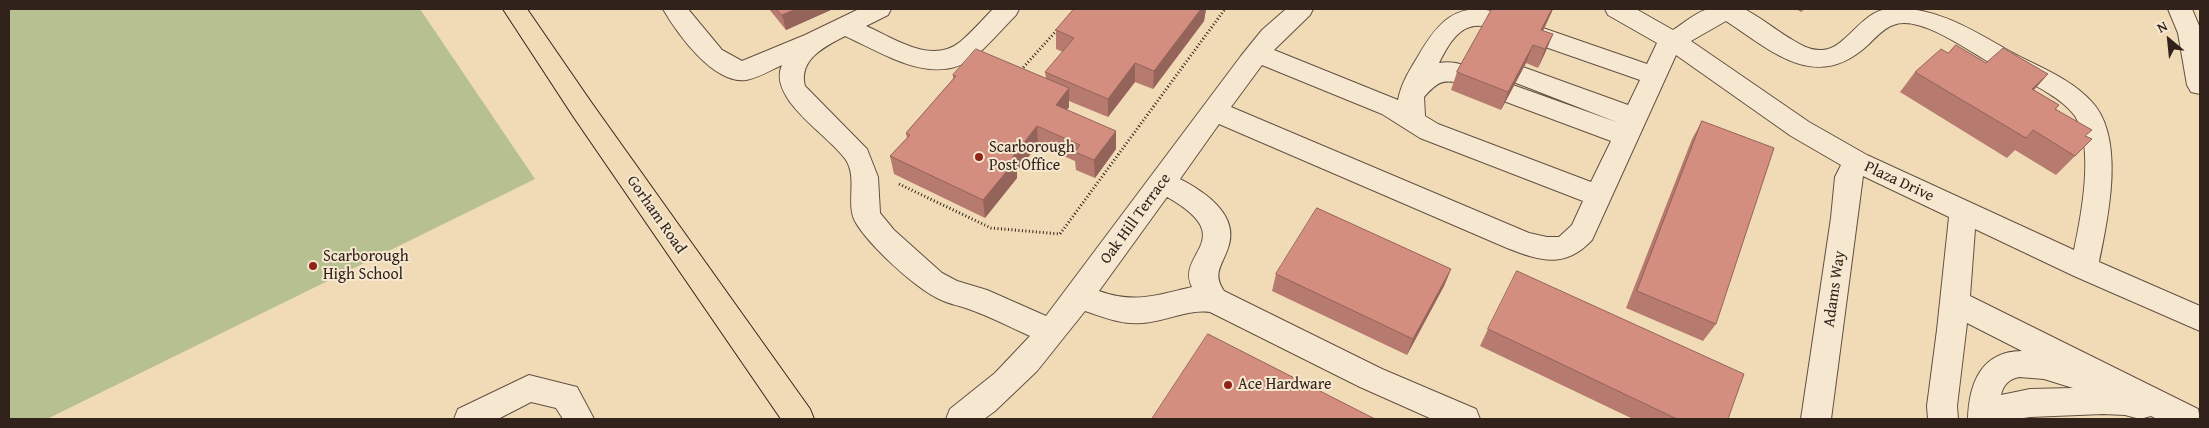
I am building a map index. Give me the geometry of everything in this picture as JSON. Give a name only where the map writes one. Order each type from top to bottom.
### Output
[{"type":"main road","name":"Gorham Road","points":[[515,9],[799,419]]},
{"type":"street","points":[[674,9],[711,54],[721,64],[735,70],[753,68],[879,9]]},
{"type":"street","points":[[846,26],[921,60],[940,62],[968,49],[1007,9]]},
{"type":"street","name":"Oak Hill Terrace","points":[[960,419],[979,407],[1012,379],[1051,332],[1271,36],[1301,9]]},
{"type":"street","name":"Plaza Drive","points":[[1617,9],[1673,41],[1800,129],[1858,162],[2084,268],[2200,319]]},
{"type":"street","points":[[1214,111],[1529,245],[1547,248],[1567,247],[1582,232],[1653,75],[1667,48],[1673,41],[1726,9],[1793,51],[1815,60],[1828,60],[1841,53],[1884,19],[1897,15],[1912,15],[1992,52],[2070,96],[2084,108],[2093,128],[2099,156],[2098,199],[2084,268]]},
{"type":"street","points":[[2180,9],[2190,33],[2200,85]]},
{"type":"street","points":[[1413,122],[1409,108],[1414,86],[1442,36],[1449,29],[1470,18],[1490,19]]},
{"type":"street","points":[[1945,29],[1973,66],[1971,67]]},
{"type":"street","points":[[1540,36],[1653,75]]},
{"type":"street","points":[[814,41],[802,53],[794,66],[791,82],[794,90],[858,156],[865,177],[865,210],[871,224],[932,282],[949,291],[977,298],[1051,332]]},
{"type":"street","points":[[1258,53],[1391,107],[1429,131],[1598,196]]},
{"type":"street","points":[[1411,96],[1424,80],[1441,71],[1465,65],[1450,56],[1426,64]]},
{"type":"street","points":[[1515,84],[1629,126]]},
{"type":"street","points":[[2067,130],[2099,156]]},
{"type":"street","name":"Adams Way","points":[[1816,419],[1845,218],[1848,177],[1858,162]]},
{"type":"street","points":[[1163,182],[1194,199],[1211,216],[1217,227],[1215,246],[1206,266],[1204,283],[1214,300]]},
{"type":"street","points":[[1943,419],[1942,406],[1955,303],[1963,212]]},
{"type":"street","points":[[1078,296],[1115,309],[1142,310],[1196,298],[1214,300],[1371,378],[1465,419]]},
{"type":"street","points":[[1955,303],[2186,419]]},
{"type":"street","points":[[1984,419],[1985,398],[1990,380],[2004,368],[2029,364],[2079,376],[2186,419]]},
{"type":"street","points":[[469,419],[529,388],[566,397],[579,419]]},
{"type":"street","points":[[1984,419],[1995,410],[2007,406],[2103,400],[2125,401],[2186,419]]},
{"type":"path","points":[[865,177],[886,177],[991,228],[1060,234],[1225,9]]},
{"type":"path","points":[[1018,74],[1063,23]]},
{"type":"green space","name":"Scarborough High School","points":[[9,9],[420,9],[535,179],[47,419],[9,419]]},
{"type":"building","points":[[776,9],[796,9],[782,15]]},
{"type":"building","points":[[1074,9],[1201,9],[1154,71],[1135,63],[1108,99],[1045,72],[1074,38],[1056,30]]},
{"type":"building","points":[[1492,9],[1552,9],[1541,30],[1553,34],[1545,49],[1533,45],[1508,92],[1457,72]]},
{"type":"building","points":[[1956,45],[1986,63],[2003,48],[2048,74],[2032,89],[2059,105],[2055,109],[2092,130],[2085,136],[2092,139],[2075,156],[2033,130],[2026,138],[1915,72],[1941,49],[1948,53]]},
{"type":"building","points":[[976,49],[1069,88],[1056,105],[1116,131],[1094,160],[1075,152],[1080,145],[1037,126],[1012,158],[1016,160],[983,200],[890,156],[910,135],[906,133],[956,76],[953,75]]},
{"type":"building","points":[[1702,121],[1774,148],[1716,324],[1637,291]]},
{"type":"building","points":[[1317,208],[1451,269],[1413,339],[1276,274]]},
{"type":"building","points":[[1517,271],[1744,374],[1728,419],[1677,419],[1488,329]]},
{"type":"building","name":"Ace Hardware","points":[[1208,334],[1375,419],[1152,419]]},
{"type":"place","name":"Scarborough Post Office","points":[[979,157]]},
{"type":"place","name":"Scarborough High School","points":[[313,266]]},
{"type":"place","name":"Ace Hardware","points":[[1228,385]]}]
